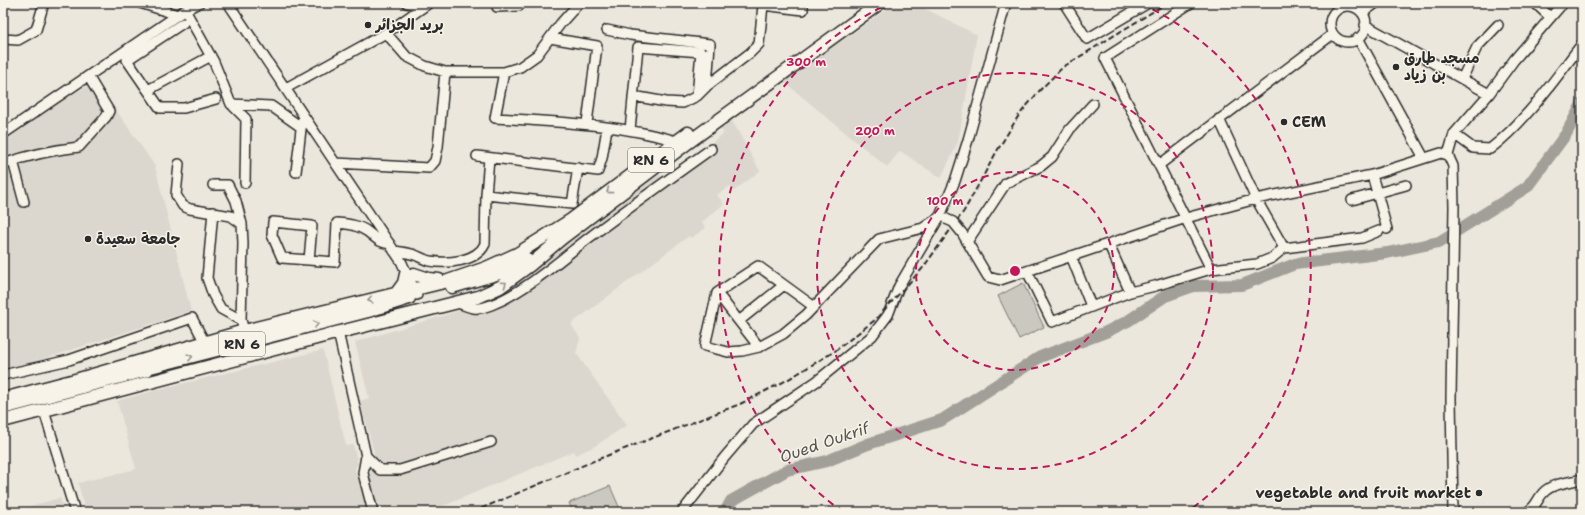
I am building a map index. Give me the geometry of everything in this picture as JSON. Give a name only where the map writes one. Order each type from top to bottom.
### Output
[{"type":"main road","name":"RN 6","points":[[3,408],[140,372],[242,325],[396,294],[479,280],[516,266],[552,246],[588,219],[677,146],[867,3]]},
{"type":"main road","name":"RN 6","points":[[3,394],[368,311],[448,280],[486,268],[517,254],[571,220],[880,3]]},
{"type":"main road","points":[[3,421],[485,294],[500,287],[530,265],[552,246]]},
{"type":"main road","points":[[462,301],[479,280],[486,268]]},
{"type":"main road","points":[[396,294],[410,274],[429,279],[448,280]]},
{"type":"main road","name":"RN 6","points":[[3,399],[171,357]]},
{"type":"main road","name":"RN 6","points":[[3,403],[171,357]]},
{"type":"street","points":[[3,39],[18,40],[36,30],[44,3]]},
{"type":"street","points":[[140,3],[182,12],[211,56],[231,104],[246,119],[245,183]]},
{"type":"street","points":[[3,134],[182,12],[199,3]]},
{"type":"street","points":[[228,3],[410,274],[418,291]]},
{"type":"street","points":[[408,3],[427,4]]},
{"type":"street","points":[[497,7],[519,6],[519,3]]},
{"type":"street","points":[[386,33],[406,56],[425,66],[445,72],[504,72],[520,67],[538,55],[561,23],[579,3]]},
{"type":"street","points":[[633,96],[666,102],[683,103],[697,96],[707,86],[750,53],[759,44],[763,5],[803,10],[804,3]]},
{"type":"street","points":[[682,512],[753,424],[817,381],[872,336],[888,316],[899,286],[943,217],[968,140],[1006,3]]},
{"type":"street","points":[[1064,3],[1087,39],[1148,3]]},
{"type":"street","points":[[1191,3],[1105,58],[1211,269]]},
{"type":"street","points":[[1362,13],[1376,3]]},
{"type":"street","points":[[1535,3],[1550,18]]},
{"type":"street","points":[[1453,512],[1451,399],[1454,207],[1453,166],[1448,155],[1454,134],[1489,94],[1514,60],[1563,3]]},
{"type":"street","points":[[286,88],[386,33],[427,4]]},
{"type":"street","points":[[1336,6],[1349,6],[1362,13],[1365,25],[1364,30],[1358,38],[1353,41],[1342,41],[1333,34],[1330,24],[1336,6]]},
{"type":"street","points":[[183,23],[127,60],[160,108],[184,108],[216,100]]},
{"type":"street","points":[[1365,25],[1489,94]]},
{"type":"street","points":[[1462,79],[1477,47],[1498,26]]},
{"type":"street","points":[[607,30],[630,35],[710,44],[707,86]]},
{"type":"street","points":[[1159,165],[1333,34]]},
{"type":"street","points":[[550,38],[596,46],[587,123]]},
{"type":"street","points":[[1358,38],[1424,158]]},
{"type":"street","points":[[1454,134],[1473,148],[1490,149],[1506,137],[1537,102],[1582,44]]},
{"type":"street","points":[[630,130],[638,47],[701,52],[697,96]]},
{"type":"street","points":[[148,90],[211,56]]},
{"type":"street","points":[[336,163],[429,168],[435,161],[438,147],[445,72]]},
{"type":"street","points":[[504,72],[495,118],[587,123],[607,128],[630,130],[677,146]]},
{"type":"street","points":[[3,164],[50,150],[79,147],[106,117],[109,111],[88,76]]},
{"type":"street","points":[[231,104],[271,106],[301,127]]},
{"type":"street","points":[[967,242],[1006,184],[1040,166],[1052,156],[1070,129],[1093,104]]},
{"type":"street","points":[[296,172],[303,114]]},
{"type":"street","points":[[1219,119],[1256,199],[1284,248]]},
{"type":"street","points":[[477,156],[598,171],[602,158],[607,128]]},
{"type":"street","points":[[462,301],[470,308],[476,309],[490,305],[507,297],[541,274],[596,232],[711,149]]},
{"type":"street","points":[[943,217],[953,222],[962,232],[988,277],[1000,280],[1027,270],[1109,245],[1186,218],[1256,199],[1372,175],[1441,153],[1448,155]]},
{"type":"street","points":[[309,260],[312,226],[272,222],[272,235],[282,258],[335,262],[337,222],[351,224],[367,231],[379,242],[428,261],[447,262],[469,258],[482,251],[485,244],[486,195],[489,158]]},
{"type":"street","points":[[13,161],[24,202]]},
{"type":"street","points":[[179,164],[176,195],[183,206],[190,209],[231,216],[242,224]]},
{"type":"street","points":[[486,195],[572,204],[578,168]]},
{"type":"street","points":[[1027,270],[1052,322],[1130,292],[1211,269],[1257,264],[1272,258],[1284,248],[1362,238],[1383,230],[1378,193],[1372,175]]},
{"type":"street","points":[[213,185],[228,185],[236,201],[242,224],[242,325]]},
{"type":"street","points":[[1352,200],[1406,185]]},
{"type":"street","points":[[213,212],[207,278],[212,295],[221,309],[242,325]]},
{"type":"street","points":[[813,306],[758,266],[717,293],[705,346],[728,352],[742,351],[759,347],[783,334],[813,306],[879,239],[922,228],[943,217]]},
{"type":"street","points":[[588,219],[596,232]]},
{"type":"street","points":[[1109,245],[1130,292]]},
{"type":"street","points":[[1071,256],[1091,306]]},
{"type":"street","points":[[739,321],[784,285]]},
{"type":"street","points":[[717,293],[759,347]]},
{"type":"street","points":[[3,375],[69,360],[192,318],[205,343]]},
{"type":"street","points":[[338,332],[366,456],[363,472],[373,512]]},
{"type":"street","points":[[44,411],[74,512]]},
{"type":"street","points":[[366,456],[380,470],[400,470],[491,442]]},
{"type":"street","points":[[1527,512],[1534,507],[1544,492],[1549,488],[1582,479]]},
{"type":"shaded area","points":[[896,3],[914,3],[977,35],[958,142],[941,178],[900,151],[887,167],[783,81]]},
{"type":"shaded area","name":"جامعة سعيدة","points":[[96,81],[155,166],[191,311],[31,363],[3,370],[3,133]]},
{"type":"shaded area","points":[[730,117],[760,171],[734,191],[730,186],[717,195],[724,204],[702,222],[706,228],[691,238],[689,236],[571,324],[580,338],[576,353],[627,425],[595,446],[576,455],[574,451],[429,512],[379,512],[369,483],[374,452],[360,401],[369,398],[355,342],[465,309],[657,171],[663,179],[724,133],[718,126]]},
{"type":"shaded area","points":[[1023,283],[1044,327],[1019,339],[998,296]]},
{"type":"shaded area","points":[[323,350],[346,446],[353,445],[358,463],[355,469],[368,512],[86,512],[78,483],[136,469],[117,401],[160,389]]},
{"type":"shaded area","points":[[610,486],[620,509],[613,512],[573,512],[569,503]]},
{"type":"shaded area","points":[[60,498],[64,512],[9,512]]},
{"type":"waterway","name":"Oued Oukrif","points":[[725,512],[731,501],[787,470],[827,461],[868,444],[942,420],[1040,357],[1106,332],[1128,321],[1165,296],[1193,286],[1242,285],[1295,264],[1387,253],[1439,242],[1527,187],[1566,134],[1582,104]]},
{"type":"railway","points":[[473,512],[596,460],[740,404],[787,380],[835,351],[875,320],[922,269],[964,211],[1019,115],[1041,89],[1063,67],[1167,3]]},
{"type":"place","name":"بريد الجزائر","points":[[368,25]]},
{"type":"place","name":"مسجد طارق بن زياد","points":[[1396,67]]},
{"type":"place","name":"CEM","points":[[1284,122]]},
{"type":"place","name":"جامعة سعيدة","points":[[88,239]]},
{"type":"place","name":"vegetable and fruit market","points":[[1479,493]]}]
